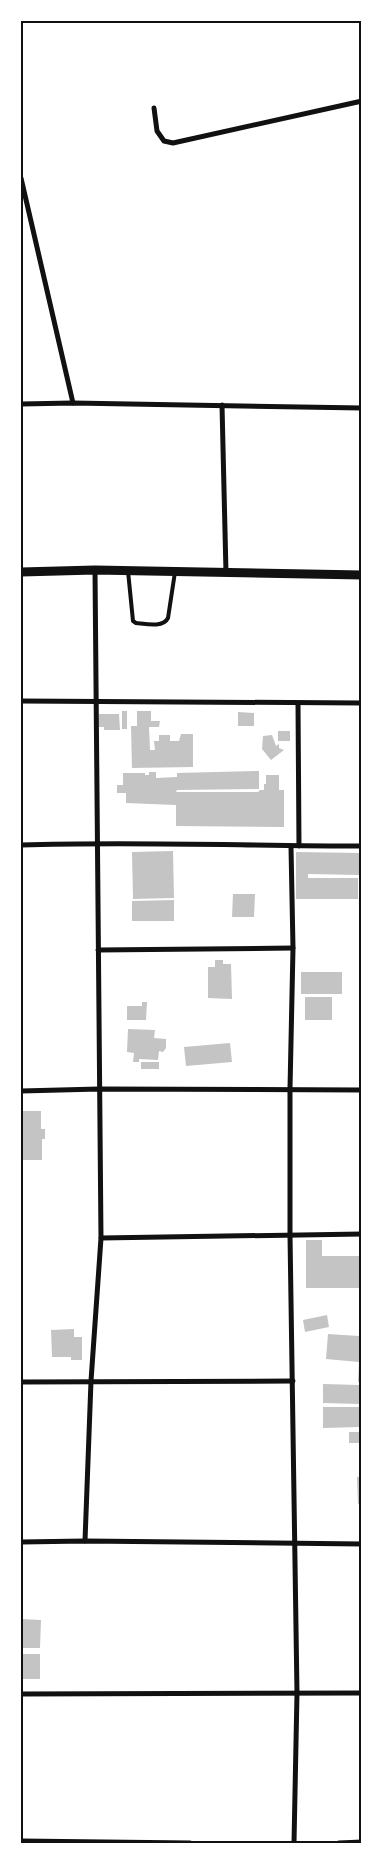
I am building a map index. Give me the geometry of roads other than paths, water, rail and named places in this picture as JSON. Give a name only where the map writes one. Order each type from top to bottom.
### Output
[{"type":"street","points":[[154,108],[158,131],[164,141],[173,143],[362,101]]},
{"type":"street","points":[[21,178],[73,403]]},
{"type":"street","points":[[21,404],[73,403],[362,408]]},
{"type":"street","points":[[222,405],[226,573]]},
{"type":"street","points":[[21,572],[95,570],[362,575]]},
{"type":"street","points":[[85,1541],[91,1381],[101,1238],[95,570]]},
{"type":"street","points":[[21,701],[362,703]]},
{"type":"street","points":[[298,703],[299,846]]},
{"type":"street","points":[[21,845],[97,842],[291,847],[362,846]]},
{"type":"street","points":[[291,847],[293,948],[290,1089],[290,1234],[297,1692],[294,1843]]},
{"type":"street","points":[[98,950],[293,948]]},
{"type":"street","points":[[21,1091],[100,1089],[362,1090]]},
{"type":"street","points":[[101,1238],[362,1234]]},
{"type":"street","points":[[21,1382],[293,1381]]},
{"type":"street","points":[[21,1542],[362,1544]]},
{"type":"street","points":[[21,1694],[362,1693]]},
{"type":"street","points":[[21,1841],[190,1843]]},
{"type":"street","points":[[340,1843],[362,1842]]},
{"type":"lane","points":[[128,571],[134,621],[136,623],[161,624],[166,622],[168,618],[175,572]]}]
